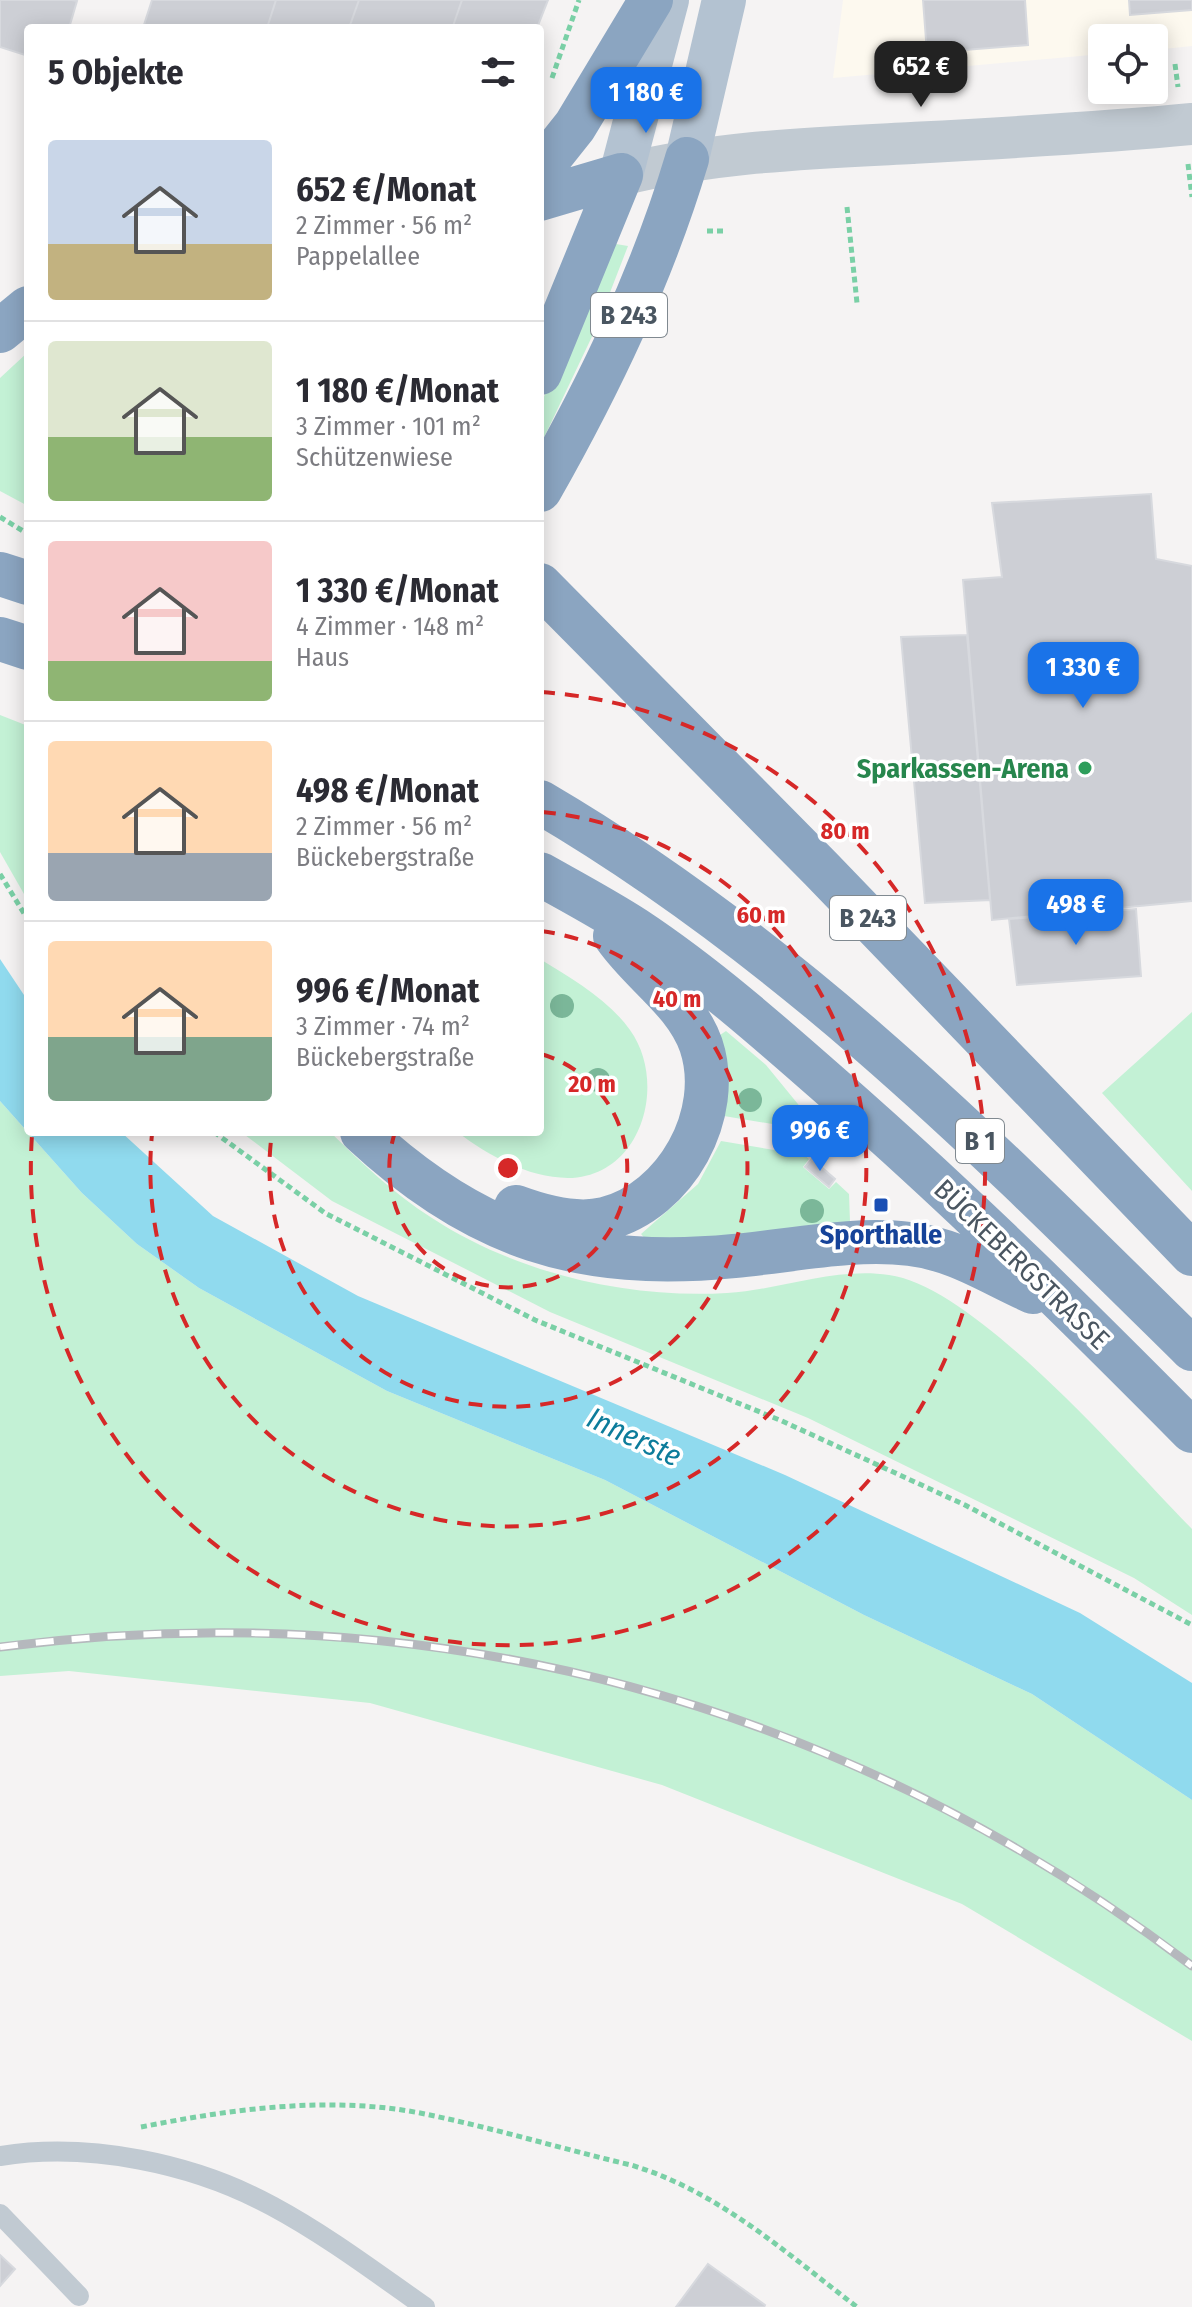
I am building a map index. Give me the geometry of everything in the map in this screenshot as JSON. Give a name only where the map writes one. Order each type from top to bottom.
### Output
[{"type":"highway","points":[[544,165],[575,126],[651,0]]},
{"type":"highway","name":"B 243","points":[[544,483],[604,372],[665,230],[687,159]]},
{"type":"highway","points":[[544,198],[621,175]]},
{"type":"highway","name":"B 243","points":[[544,363],[621,175]]},
{"type":"highway","points":[[0,331],[24,311]]},
{"type":"highway","points":[[0,574],[24,582]]},
{"type":"highway","name":"B 243","points":[[544,589],[832,880],[1192,1254]]},
{"type":"highway","points":[[0,639],[24,647]]},
{"type":"highway","name":"BÜCKEBERGSTRASSE","points":[[544,805],[700,904],[831,1007],[950,1112],[1192,1349]]},
{"type":"highway","name":"BÜCKEBERGSTRASSE","points":[[544,876],[634,929],[715,988],[771,1035],[901,1149],[1074,1311],[1192,1431]]},
{"type":"highway","points":[[402,1136],[439,1165],[480,1190],[520,1208],[565,1220],[589,1221],[623,1212],[673,1175],[694,1139],[704,1105],[706,1073],[702,1048],[677,1002],[633,962],[594,904]]},
{"type":"highway","points":[[367,1136],[414,1177],[462,1207],[521,1237],[573,1252],[687,1260],[907,1243],[952,1253],[1074,1311]]},
{"type":"main road","name":"B 243","points":[[621,175],[667,0]]},
{"type":"main road","name":"B 243","points":[[687,159],[724,0]]},
{"type":"street","points":[[621,175],[687,159],[758,150],[1088,134],[1192,124]]},
{"type":"lane","points":[[0,2156],[35,2151],[113,2156],[233,2188],[313,2229],[425,2307]]},
{"type":"lane","points":[[0,2214],[79,2296]]},
{"type":"path","points":[[550,84],[579,0]]},
{"type":"path","points":[[847,207],[857,303]]},
{"type":"path","points":[[0,517],[24,532]]},
{"type":"path","points":[[0,874],[24,913]]},
{"type":"path","points":[[219,1136],[325,1213],[521,1313],[782,1421],[965,1505],[1192,1625]]},
{"type":"path","points":[[127,2130],[221,2112],[291,2108],[353,2106],[423,2114],[663,2175],[732,2212],[857,2307]]},
{"type":"shaded area","points":[[843,0],[1192,0],[1192,46],[1168,49],[1168,24],[1088,24],[1088,55],[833,78]]},
{"type":"green space","points":[[610,243],[628,246],[597,326],[544,438],[544,396],[580,320]]},
{"type":"green space","points":[[24,356],[24,504],[0,491],[0,378]]},
{"type":"green space","points":[[0,715],[24,724],[24,894],[0,852]]},
{"type":"green space","points":[[544,962],[589,990],[630,1030],[641,1052],[647,1075],[647,1100],[641,1124],[630,1145],[614,1162],[593,1174],[568,1178],[523,1170],[463,1136],[544,1136]]},
{"type":"green space","points":[[1192,1012],[1192,1191],[1102,1093]]},
{"type":"green space","points":[[726,1031],[766,1065],[802,1109],[784,1126],[724,1116],[720,1035]]},
{"type":"green space","points":[[0,1101],[24,1128],[24,1136],[31,1136],[82,1193],[137,1244],[199,1288],[387,1391],[605,1480],[864,1615],[1032,1694],[1192,1800],[1192,2041],[962,1904],[662,1785],[370,1703],[69,1671],[0,1676]]},
{"type":"green space","points":[[246,1136],[334,1136],[391,1188],[432,1218],[499,1254],[574,1278],[651,1292],[689,1294],[747,1291],[828,1276],[868,1273],[889,1275],[925,1287],[964,1310],[1006,1343],[1091,1423],[1192,1529],[1192,1615],[1134,1578],[808,1418],[550,1312],[332,1201]]},
{"type":"green space","points":[[721,1141],[804,1155],[809,1159],[803,1167],[829,1189],[836,1182],[849,1194],[850,1222],[650,1244],[641,1234],[698,1184]]},
{"type":"water","points":[[0,959],[24,995],[24,1128],[0,1101]]},
{"type":"water","name":"Innerste","points":[[31,1136],[125,1136],[213,1216],[358,1296],[785,1475],[1080,1613],[1192,1683],[1192,1800],[1032,1694],[864,1615],[605,1480],[387,1391],[199,1288],[137,1244],[82,1193]]},
{"type":"building","points":[[0,0],[77,1],[70,24],[24,24],[24,55],[0,47]]},
{"type":"building","points":[[152,0],[276,0],[268,24],[144,24]]},
{"type":"building","points":[[276,0],[359,0],[350,24],[268,24]]},
{"type":"building","points":[[359,0],[462,0],[454,24],[350,24]]},
{"type":"building","points":[[462,0],[548,0],[539,24],[454,24]]},
{"type":"building","points":[[923,0],[1025,0],[1028,45],[927,53]]},
{"type":"building","points":[[1129,0],[1192,0],[1192,10],[1130,15]]},
{"type":"building","name":"Sparkassen-Arena","points":[[1151,494],[1156,559],[1192,566],[1192,901],[992,920],[963,580],[1002,577],[992,503]]},
{"type":"building","points":[[967,635],[990,900],[925,903],[901,637]]},
{"type":"building","points":[[1136,909],[1141,976],[1017,985],[1009,919]]},
{"type":"building","points":[[812,1159],[835,1179],[829,1187],[805,1167]]},
{"type":"building","points":[[0,2255],[15,2269],[0,2286]]},
{"type":"building","points":[[708,2264],[765,2305],[764,2307],[676,2307]]},
{"type":"railway","points":[[0,1647],[162,1634],[320,1636],[476,1653],[628,1686],[776,1734],[920,1796],[1059,1874],[1192,1966]]},
{"type":"place","name":"Sparkassen-Arena","points":[[1085,768]]},
{"type":"place","name":"Sporthalle","points":[[881,1205]]}]
